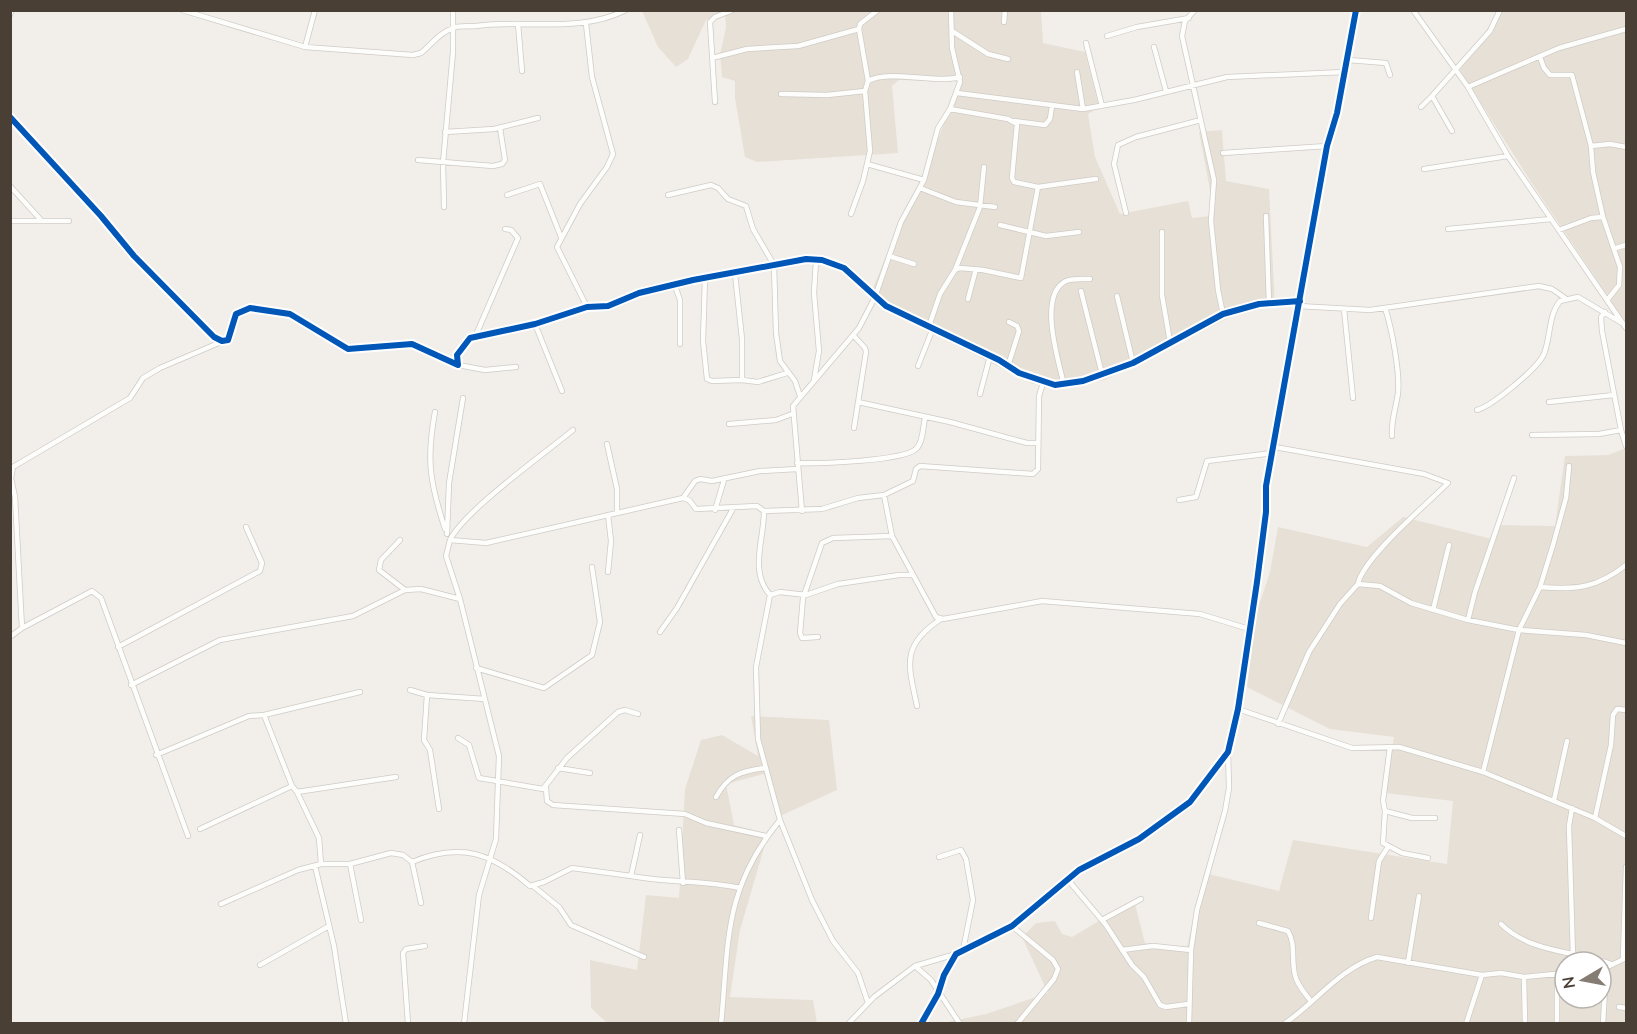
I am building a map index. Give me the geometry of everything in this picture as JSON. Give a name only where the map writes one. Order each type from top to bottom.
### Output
[{"type":"street","points":[[10,15],[12,10]]},
{"type":"street","points":[[182,10],[304,47],[421,54],[432,40],[453,27],[504,22],[586,24],[626,10]]},
{"type":"street","points":[[304,47],[315,10]]},
{"type":"street","points":[[444,207],[443,163],[453,10]]},
{"type":"street","points":[[715,102],[712,19],[733,10]]},
{"type":"street","points":[[802,511],[793,406],[854,336],[875,297],[901,222],[924,180],[938,128],[957,93],[960,77],[952,48],[951,10]]},
{"type":"street","points":[[1004,22],[1005,10]]},
{"type":"street","points":[[1194,10],[1185,21],[1182,36],[1195,84],[1214,180],[1211,221],[1218,290],[1223,314]]},
{"type":"street","points":[[1189,1023],[1191,950],[1197,910],[1225,811],[1229,788],[1228,752],[1238,709],[1266,512],[1266,486],[1275,447],[1284,376],[1327,146],[1348,60],[1356,10]]},
{"type":"street","points":[[1413,10],[1468,87],[1508,156],[1625,326]]},
{"type":"street","points":[[1421,107],[1490,31],[1500,10]]},
{"type":"street","points":[[851,214],[870,151],[865,91],[868,81],[859,29],[860,24],[877,11]]},
{"type":"street","points":[[1107,36],[1137,27],[1189,18]]},
{"type":"street","points":[[518,24],[522,71]]},
{"type":"street","points":[[586,24],[592,77],[613,154],[608,168],[580,204],[561,237],[558,253],[587,308]]},
{"type":"street","points":[[712,58],[747,48],[798,46],[859,29]]},
{"type":"street","points":[[1468,87],[1540,57],[1626,29]]},
{"type":"street","points":[[952,31],[988,54],[1008,59]]},
{"type":"street","points":[[1086,43],[1102,106]]},
{"type":"street","points":[[1154,47],[1166,92]]},
{"type":"street","points":[[1540,57],[1544,68],[1550,75],[1572,75],[1591,146],[1593,172],[1603,217],[1616,248],[1620,277],[1615,292],[1608,299]]},
{"type":"street","points":[[1348,60],[1386,63],[1390,75]]},
{"type":"street","points":[[1077,72],[1083,109]]},
{"type":"street","points":[[957,93],[1083,109],[1243,75],[1345,72]]},
{"type":"street","points":[[868,81],[900,78],[948,81],[960,77]]},
{"type":"street","points":[[781,94],[865,91]]},
{"type":"street","points":[[1432,96],[1452,131]]},
{"type":"street","points":[[950,109],[1045,125],[1050,119],[1052,106]]},
{"type":"street","points":[[10,117],[101,216],[134,256],[214,338],[222,341]]},
{"type":"street","points":[[445,132],[500,128],[538,118]]},
{"type":"street","points":[[1126,213],[1115,167],[1114,152],[1118,145],[1136,137],[1201,120]]},
{"type":"street","points":[[1014,121],[1018,128],[1012,178],[1014,182],[1038,186],[1096,178]]},
{"type":"street","points":[[418,160],[493,166],[502,164],[505,160],[500,128]]},
{"type":"street","points":[[1591,146],[1611,144],[1626,147]]},
{"type":"street","points":[[1223,153],[1327,146]]},
{"type":"street","points":[[1424,169],[1508,156]]},
{"type":"street","points":[[867,164],[924,180]]},
{"type":"street","points":[[918,366],[940,294],[955,270],[980,207],[984,167]]},
{"type":"street","points":[[507,195],[540,184],[561,237]]},
{"type":"street","points":[[668,195],[711,185],[718,188],[728,199],[744,203],[753,229],[774,265],[776,333],[780,361],[795,381],[800,396]]},
{"type":"street","points":[[10,186],[40,219]]},
{"type":"street","points":[[955,270],[976,269],[1021,278],[1038,186]]},
{"type":"street","points":[[920,188],[956,202],[980,207],[995,207]]},
{"type":"street","points":[[1266,216],[1269,303]]},
{"type":"street","points":[[1559,230],[1591,218],[1603,217]]},
{"type":"street","points":[[1448,228],[1551,219]]},
{"type":"street","points":[[10,221],[69,220]]},
{"type":"street","points":[[1000,225],[1046,236],[1079,232]]},
{"type":"street","points":[[475,337],[518,238],[511,230],[505,229]]},
{"type":"street","points":[[1162,232],[1162,295],[1170,342]]},
{"type":"street","points":[[1616,248],[1626,245]]},
{"type":"street","points":[[889,256],[914,264]]},
{"type":"street","points":[[458,365],[457,355],[470,338],[535,324],[587,308],[608,306],[639,293],[806,259],[843,268],[861,281],[886,306],[1043,383],[1064,384],[1102,374],[1133,363],[1223,314],[1269,303],[1344,309],[1385,308],[1539,286],[1552,290],[1565,298],[1578,297],[1625,326]]},
{"type":"street","points":[[814,380],[819,351],[814,293],[816,261]]},
{"type":"street","points":[[968,299],[976,269]]},
{"type":"street","points":[[735,274],[742,339],[742,380]]},
{"type":"street","points":[[705,278],[703,341],[707,379],[758,382],[787,372]]},
{"type":"street","points":[[1064,384],[1051,329],[1057,291],[1070,280],[1090,279]]},
{"type":"street","points":[[675,286],[680,300],[680,344]]},
{"type":"street","points":[[1081,291],[1102,374]]},
{"type":"street","points":[[1117,296],[1133,363]]},
{"type":"street","points":[[1477,410],[1492,404],[1539,363],[1548,342],[1553,309],[1565,298]]},
{"type":"street","points":[[22,628],[15,497],[11,478],[13,466],[130,398],[143,378],[160,368],[228,340],[236,314],[250,308],[290,314],[348,349],[412,344],[458,365],[485,370],[516,368]]},
{"type":"street","points":[[1385,308],[1398,376],[1398,396],[1392,416],[1392,436]]},
{"type":"street","points":[[1344,309],[1353,398]]},
{"type":"street","points":[[1605,312],[1601,322],[1626,446]]},
{"type":"street","points":[[1008,366],[1019,331],[1017,326],[1009,322]]},
{"type":"street","points":[[535,324],[562,391]]},
{"type":"street","points":[[854,336],[862,342],[866,352],[854,428]]},
{"type":"street","points":[[980,394],[990,356]]},
{"type":"street","points":[[450,540],[486,543],[683,498],[689,500],[696,508],[715,510],[757,506],[764,511],[802,511],[884,495],[913,482],[916,469],[920,466],[1037,473],[1039,396],[1043,383]]},
{"type":"street","points":[[1549,402],[1614,395]]},
{"type":"street","points":[[447,534],[449,483],[463,398]]},
{"type":"street","points":[[858,402],[950,422],[1027,443],[1038,443]]},
{"type":"street","points":[[435,412],[430,438],[431,482],[450,540]]},
{"type":"street","points":[[729,424],[776,420],[792,414]]},
{"type":"street","points":[[797,462],[866,460],[910,452],[920,443],[925,418]]},
{"type":"street","points":[[464,1023],[479,895],[496,835],[499,756],[460,599],[446,556],[450,540],[458,527],[573,430]]},
{"type":"street","points":[[1532,435],[1599,434],[1621,430]]},
{"type":"street","points":[[607,444],[617,489],[617,513]]},
{"type":"street","points":[[1275,447],[1424,474],[1448,483],[1375,555],[1359,577],[1358,584],[1340,604],[1309,652],[1278,724]]},
{"type":"street","points":[[1179,500],[1196,497],[1207,461],[1273,453]]},
{"type":"street","points":[[1483,772],[1519,630],[1540,587],[1566,498],[1569,466]]},
{"type":"street","points":[[683,498],[695,481],[724,480],[760,471],[797,469]]},
{"type":"street","points":[[1468,620],[1475,592],[1514,478]]},
{"type":"street","points":[[715,510],[724,480]]},
{"type":"street","points":[[884,495],[892,536],[928,607],[936,618],[941,619]]},
{"type":"street","points":[[660,632],[677,609],[734,507]]},
{"type":"street","points":[[764,511],[759,575],[762,586],[770,595],[765,632],[756,668],[756,721],[765,768],[780,820],[814,905],[833,941],[858,973],[868,1003]]},
{"type":"street","points":[[608,515],[611,541],[608,572]]},
{"type":"street","points":[[118,647],[260,571],[262,563],[246,527]]},
{"type":"street","points":[[818,637],[805,639],[800,636],[801,610],[822,543],[833,538],[892,536]]},
{"type":"street","points":[[400,540],[381,560],[379,570],[405,590]]},
{"type":"street","points":[[1433,610],[1449,545]]},
{"type":"street","points":[[1540,587],[1570,588],[1599,583],[1626,565]]},
{"type":"street","points":[[476,668],[544,688],[592,655],[600,622],[592,567]]},
{"type":"street","points":[[770,595],[780,592],[806,596],[838,584],[899,574],[911,575]]},
{"type":"street","points":[[1358,584],[1380,586],[1411,603],[1468,620],[1519,630],[1586,635],[1626,643]]},
{"type":"street","points":[[131,685],[220,640],[353,616],[405,590],[421,589],[460,599]]},
{"type":"street","points":[[10,638],[22,628],[92,591],[101,598],[156,755],[188,836]]},
{"type":"street","points":[[917,706],[911,677],[911,650],[918,636],[941,619],[1042,601],[1200,614],[1249,629]]},
{"type":"street","points":[[411,690],[427,695],[485,699]]},
{"type":"street","points":[[156,755],[249,716],[264,715],[360,692]]},
{"type":"street","points":[[427,695],[424,740],[430,750],[440,809]]},
{"type":"street","points":[[1238,709],[1352,748],[1390,747],[1417,750],[1483,772],[1554,800],[1595,818],[1626,836]]},
{"type":"street","points":[[1595,818],[1611,745],[1613,714],[1617,709],[1626,710]]},
{"type":"street","points":[[638,714],[625,710],[618,712],[558,768],[546,788],[547,801],[552,806],[685,813],[706,823],[766,836]]},
{"type":"street","points":[[264,715],[292,786],[319,838],[321,864]]},
{"type":"street","points":[[458,738],[469,745],[477,776],[546,788]]},
{"type":"street","points":[[1554,800],[1567,741]]},
{"type":"street","points":[[1390,747],[1383,801],[1386,811],[1383,843],[1402,853],[1428,858]]},
{"type":"street","points":[[848,1023],[868,1003],[915,966],[956,954],[1012,926],[1095,860],[1132,844],[1190,802],[1228,752]]},
{"type":"street","points":[[558,768],[590,773]]},
{"type":"street","points":[[716,797],[729,778],[742,771],[765,768]]},
{"type":"street","points":[[297,792],[396,777]]},
{"type":"street","points":[[200,829],[292,786]]},
{"type":"street","points":[[1572,808],[1569,826],[1573,950]]},
{"type":"street","points":[[1386,811],[1412,818],[1435,818]]},
{"type":"street","points":[[721,1023],[729,922],[740,888],[766,836],[780,820]]},
{"type":"street","points":[[680,830],[683,883]]},
{"type":"street","points":[[631,876],[640,835]]},
{"type":"street","points":[[1371,918],[1379,861],[1388,847]]},
{"type":"street","points":[[939,857],[961,850],[966,859],[973,900],[963,950]]},
{"type":"street","points":[[412,861],[430,855],[457,852],[500,862],[559,907],[570,925],[644,957]]},
{"type":"street","points":[[221,904],[298,870],[321,864],[350,864],[391,853],[404,855],[412,861],[422,903]]},
{"type":"street","points":[[350,864],[361,920]]},
{"type":"street","points":[[315,866],[329,926],[346,1023]]},
{"type":"street","points":[[1624,958],[1626,867]]},
{"type":"street","points":[[532,886],[572,868],[683,883],[709,885],[717,883],[740,888]]},
{"type":"street","points":[[1068,880],[1102,920],[1144,977],[1160,1005],[1166,1007],[1188,1004]]},
{"type":"street","points":[[1408,963],[1419,896]]},
{"type":"street","points":[[1102,920],[1141,900]]},
{"type":"street","points":[[1259,923],[1288,931],[1293,944],[1294,973],[1299,987],[1310,1000]]},
{"type":"street","points":[[1501,924],[1515,936],[1556,950]]},
{"type":"street","points":[[260,965],[329,926]]},
{"type":"street","points":[[1012,926],[1053,960],[1058,969],[1054,980],[1017,1023]]},
{"type":"street","points":[[408,1023],[404,953],[406,949],[425,946]]},
{"type":"street","points":[[1122,950],[1153,946],[1191,950]]},
{"type":"street","points":[[921,1023],[938,994],[944,975],[956,954]]},
{"type":"street","points":[[1284,1023],[1294,1017],[1310,1000],[1364,961],[1384,957],[1482,975],[1501,973],[1524,977],[1553,973]]},
{"type":"street","points":[[915,966],[931,980],[938,994],[960,1023]]},
{"type":"street","points":[[1467,1023],[1482,975]]},
{"type":"street","points":[[1524,977],[1525,1023]]},
{"type":"street","points":[[1619,1007],[1626,1008]]},
{"type":"street","points":[[1294,1017],[1296,1023]]},
{"type":"shaded area","points":[[642,11],[1041,11],[1043,43],[1085,52],[1099,107],[1088,114],[1095,157],[1120,214],[1188,201],[1192,218],[1210,216],[1211,195],[1199,132],[1222,130],[1226,181],[1269,189],[1275,306],[1248,308],[1105,380],[1064,387],[1033,384],[875,304],[870,295],[904,213],[921,183],[958,87],[957,79],[899,80],[892,86],[898,153],[757,162],[745,157],[735,98],[735,81],[722,77],[720,54],[726,28],[725,14],[706,20],[688,59],[676,67],[658,47]]},
{"type":"shaded area","points":[[1499,11],[1626,11],[1626,323],[1531,182],[1460,70]]},
{"type":"shaded area","points":[[1626,448],[1626,1023],[937,1024],[986,1014],[1048,993],[1022,937],[1036,923],[1055,921],[1062,934],[1072,937],[1134,900],[1145,943],[1187,947],[1204,873],[1279,891],[1293,840],[1447,864],[1453,801],[1385,793],[1394,737],[1330,729],[1247,687],[1257,611],[1270,572],[1278,527],[1367,547],[1403,517],[1492,539],[1499,525],[1555,526],[1565,456],[1608,455]]},
{"type":"shaded area","points":[[751,716],[829,720],[837,790],[778,817],[764,774],[726,784],[734,825],[768,834],[740,930],[730,997],[813,1000],[817,1023],[607,1023],[591,1008],[590,960],[637,970],[646,895],[679,898],[685,789],[701,740],[722,735],[758,756]]},
{"type":"cycle path","points":[[921,1024],[956,954],[1012,926],[1079,870],[1139,839],[1190,802],[1228,752],[1238,709],[1257,582],[1266,512],[1266,486],[1327,146],[1337,113],[1356,10]]},
{"type":"cycle path","points":[[10,117],[101,216],[134,256],[214,337],[222,341],[228,340],[236,314],[250,308],[290,314],[348,349],[412,344],[458,365],[457,355],[470,338],[535,324],[587,307],[608,306],[639,293],[693,280],[806,259],[822,260],[844,268],[886,306],[999,360],[1019,373],[1055,385],[1083,381],[1133,363],[1223,314],[1259,304],[1300,301]]}]
